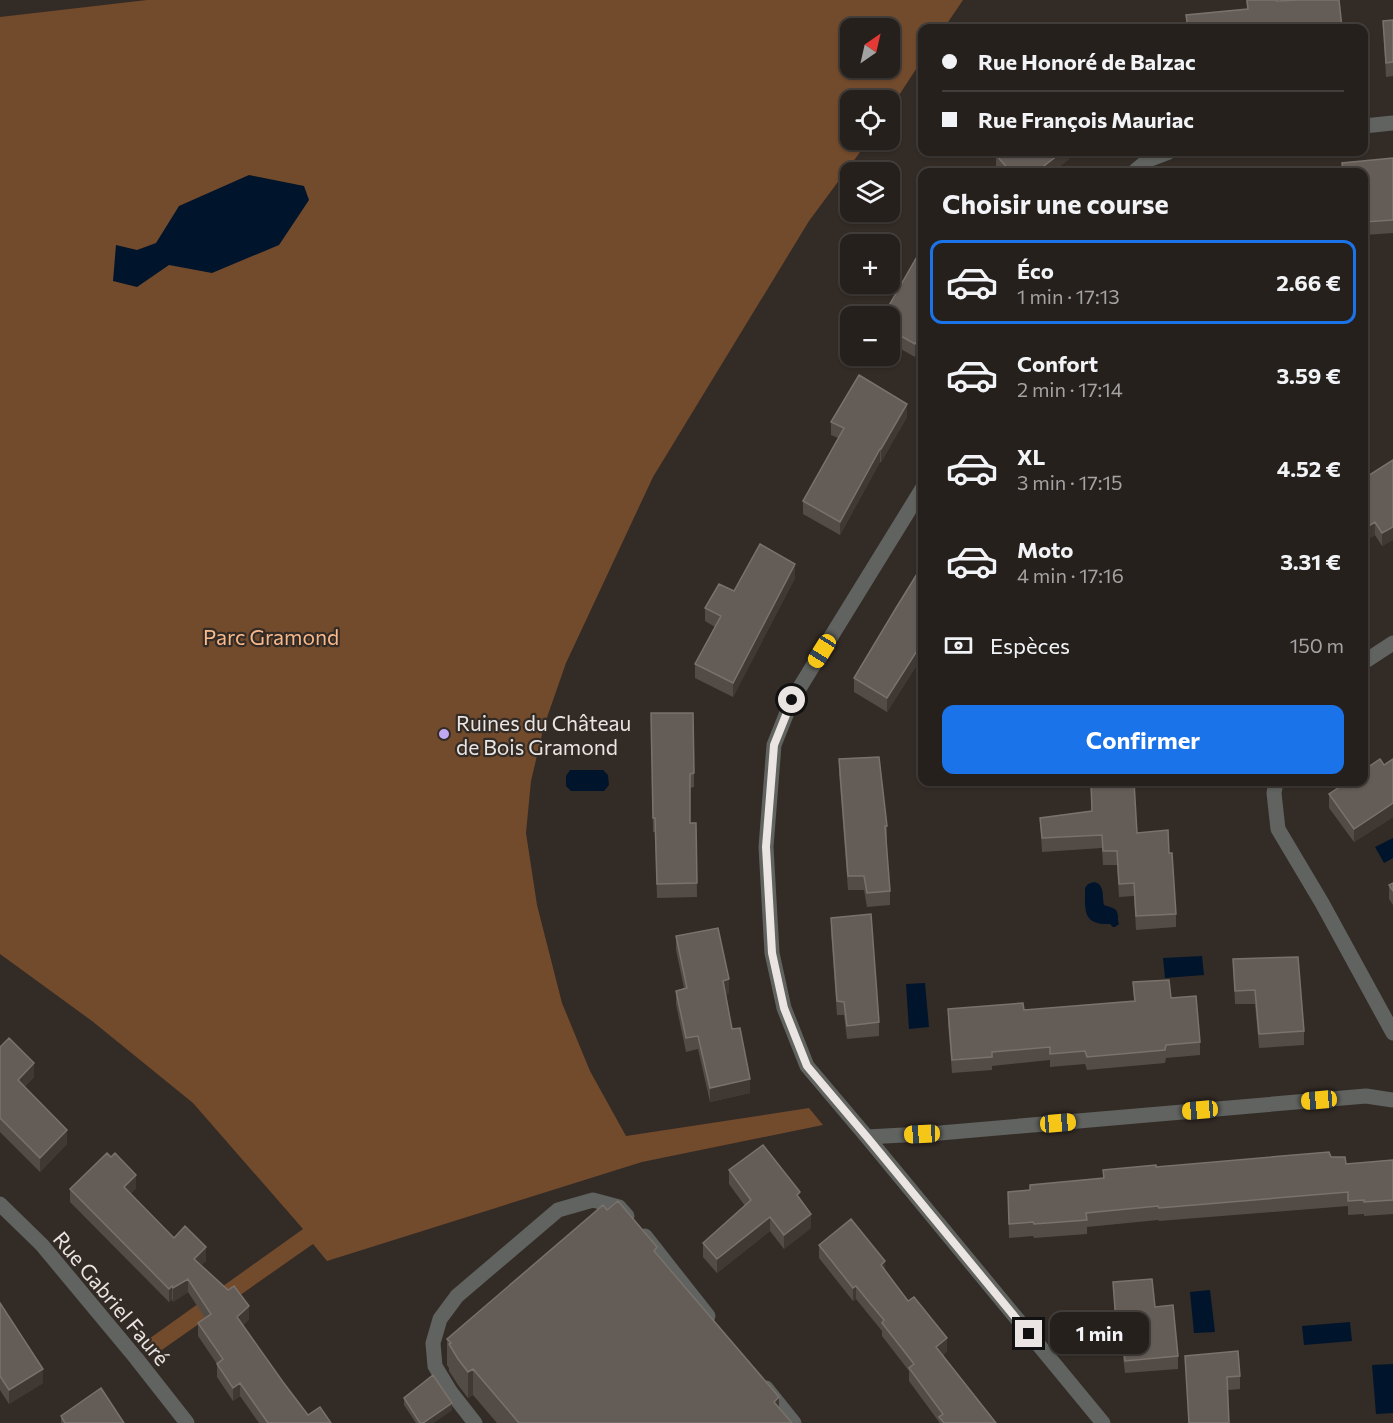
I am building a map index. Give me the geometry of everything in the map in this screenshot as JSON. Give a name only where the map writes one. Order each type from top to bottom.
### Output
[{"type":"street","points":[[1368,126],[1393,123]]},
{"type":"street","points":[[1139,168],[1148,160],[1158,156]]},
{"type":"street","points":[[918,495],[792,700],[774,745],[766,847],[772,953],[784,1008],[807,1066],[1103,1423]]},
{"type":"street","points":[[1368,659],[1393,643]]},
{"type":"street","points":[[1275,786],[1278,829],[1322,903],[1393,1033]]},
{"type":"street","points":[[867,1137],[940,1133],[1366,1096],[1393,1100]]},
{"type":"street","points":[[475,1423],[450,1391],[435,1366],[433,1343],[440,1319],[457,1296],[558,1210],[593,1200],[619,1207],[720,1330]]},
{"type":"street","name":"Rue Gabriel Fauré","points":[[0,1204],[42,1245],[187,1423]]},
{"type":"street","points":[[757,1377],[794,1423]]},
{"type":"green space","name":"Parc Gramond","points":[[147,0],[963,0],[947,24],[918,24],[918,66],[900,94],[900,90],[840,90],[840,150],[862,150],[853,162],[840,162],[840,179],[809,221],[653,477],[566,663],[544,726],[531,781],[526,833],[537,905],[562,1003],[590,1071],[626,1136],[809,1108],[823,1125],[642,1162],[327,1261],[313,1244],[156,1354],[146,1341],[303,1229],[193,1103],[92,1021],[0,954],[0,17]]},
{"type":"water","points":[[249,175],[304,186],[309,200],[279,245],[212,273],[169,265],[137,287],[113,281],[116,245],[137,250],[156,243],[179,206]]},
{"type":"water","points":[[570,770],[603,770],[608,775],[609,785],[604,791],[571,791],[566,786],[566,776]]},
{"type":"water","points":[[1393,838],[1393,858],[1384,863],[1375,847]]},
{"type":"water","points":[[1094,882],[1100,885],[1104,905],[1117,911],[1119,924],[1115,927],[1094,922],[1087,915],[1085,888]]},
{"type":"water","points":[[1202,956],[1204,975],[1165,978],[1163,958]]},
{"type":"water","points":[[925,983],[929,1027],[909,1029],[906,984]]},
{"type":"water","points":[[1210,1290],[1215,1332],[1194,1333],[1190,1292]]},
{"type":"water","points":[[1350,1322],[1352,1341],[1304,1345],[1302,1326]]},
{"type":"water","points":[[1393,1364],[1393,1413],[1376,1414],[1372,1365]]},
{"type":"building","points":[[1247,0],[1339,0],[1342,24],[1187,24],[1186,15],[1248,9]]},
{"type":"building","points":[[1393,20],[1393,62],[1386,63],[1383,21]]},
{"type":"building","points":[[997,156],[1057,156],[1041,168],[1007,168]]},
{"type":"building","points":[[1393,158],[1393,220],[1368,222],[1368,168],[1343,168],[1342,163]]},
{"type":"building","points":[[918,255],[918,338],[915,344],[900,336],[900,306],[889,306],[896,294],[900,294],[900,286]]},
{"type":"building","points":[[859,375],[907,404],[840,522],[803,501],[844,428],[831,422]]},
{"type":"building","points":[[1393,460],[1393,527],[1382,533],[1375,522],[1368,526],[1368,476]]},
{"type":"building","points":[[760,544],[795,564],[733,683],[695,664],[721,616],[705,608],[719,584],[734,591]]},
{"type":"building","points":[[918,573],[918,649],[887,698],[854,678]]},
{"type":"building","points":[[651,713],[693,713],[694,773],[690,774],[690,823],[696,823],[697,883],[657,884]]},
{"type":"building","points":[[879,757],[887,826],[885,826],[890,891],[867,893],[864,876],[848,876],[839,759]]},
{"type":"building","points":[[1380,759],[1384,765],[1393,759],[1393,803],[1354,829],[1329,794],[1341,786],[1368,786],[1368,767]]},
{"type":"building","points":[[1091,786],[1134,786],[1137,833],[1168,830],[1169,853],[1172,853],[1176,914],[1136,916],[1134,883],[1119,884],[1117,851],[1103,851],[1102,835],[1042,838],[1040,818],[1092,811]]},
{"type":"building","points":[[871,914],[879,1022],[847,1026],[844,1002],[837,1001],[831,918]]},
{"type":"building","points":[[718,928],[729,979],[723,981],[732,1029],[740,1028],[750,1079],[710,1088],[698,1036],[686,1038],[676,991],[687,988],[676,936]]},
{"type":"building","points":[[1298,957],[1304,1031],[1259,1034],[1255,990],[1235,991],[1233,959]]},
{"type":"building","points":[[1169,980],[1171,998],[1196,996],[1200,1042],[1166,1045],[1165,1050],[1087,1057],[1085,1051],[1050,1054],[1050,1047],[992,1052],[992,1057],[952,1060],[948,1009],[1023,1003],[1024,1010],[1135,1001],[1133,982]]},
{"type":"building","points":[[9,1038],[34,1063],[18,1080],[67,1130],[40,1158],[0,1118],[0,1047]]},
{"type":"building","points":[[763,1145],[800,1192],[797,1195],[811,1214],[784,1235],[770,1217],[717,1259],[703,1243],[751,1200],[729,1170]]},
{"type":"building","points":[[1329,1152],[1331,1157],[1345,1157],[1346,1164],[1393,1160],[1393,1200],[1348,1201],[1348,1192],[1159,1208],[1158,1206],[1086,1213],[1087,1220],[1009,1224],[1008,1192],[1030,1190],[1030,1185],[1104,1178],[1103,1170]]},
{"type":"building","points":[[107,1153],[111,1157],[115,1153],[136,1175],[124,1187],[174,1238],[185,1226],[206,1247],[194,1259],[228,1290],[234,1286],[249,1306],[237,1317],[283,1382],[308,1415],[320,1407],[331,1423],[268,1423],[240,1383],[233,1388],[217,1364],[223,1359],[198,1323],[211,1314],[188,1279],[169,1289],[70,1189]]},
{"type":"building","points":[[618,1201],[657,1247],[654,1251],[779,1397],[774,1402],[792,1423],[519,1423],[473,1369],[468,1372],[447,1339],[603,1205],[607,1210]]},
{"type":"building","points":[[851,1219],[885,1261],[881,1265],[908,1301],[914,1297],[947,1338],[936,1347],[996,1423],[944,1423],[939,1417],[943,1414],[909,1368],[914,1364],[882,1323],[884,1320],[856,1286],[853,1288],[819,1245]]},
{"type":"building","points":[[1152,1279],[1155,1307],[1173,1305],[1178,1356],[1125,1361],[1122,1336],[1117,1336],[1113,1282]]},
{"type":"building","points":[[0,1303],[43,1369],[9,1390],[0,1376]]},
{"type":"building","points":[[1238,1351],[1240,1376],[1227,1377],[1229,1423],[1189,1423],[1185,1356]]},
{"type":"building","points":[[433,1375],[452,1403],[420,1423],[404,1398]]},
{"type":"building","points":[[101,1388],[124,1423],[65,1423],[61,1416]]},
{"type":"place","name":"Ruines du Château de Bois Gramond","points":[[444,734]]},
{"type":"route","points":[[792,700],[774,745],[766,847],[772,953],[784,1008],[807,1066],[1029,1334]]}]
